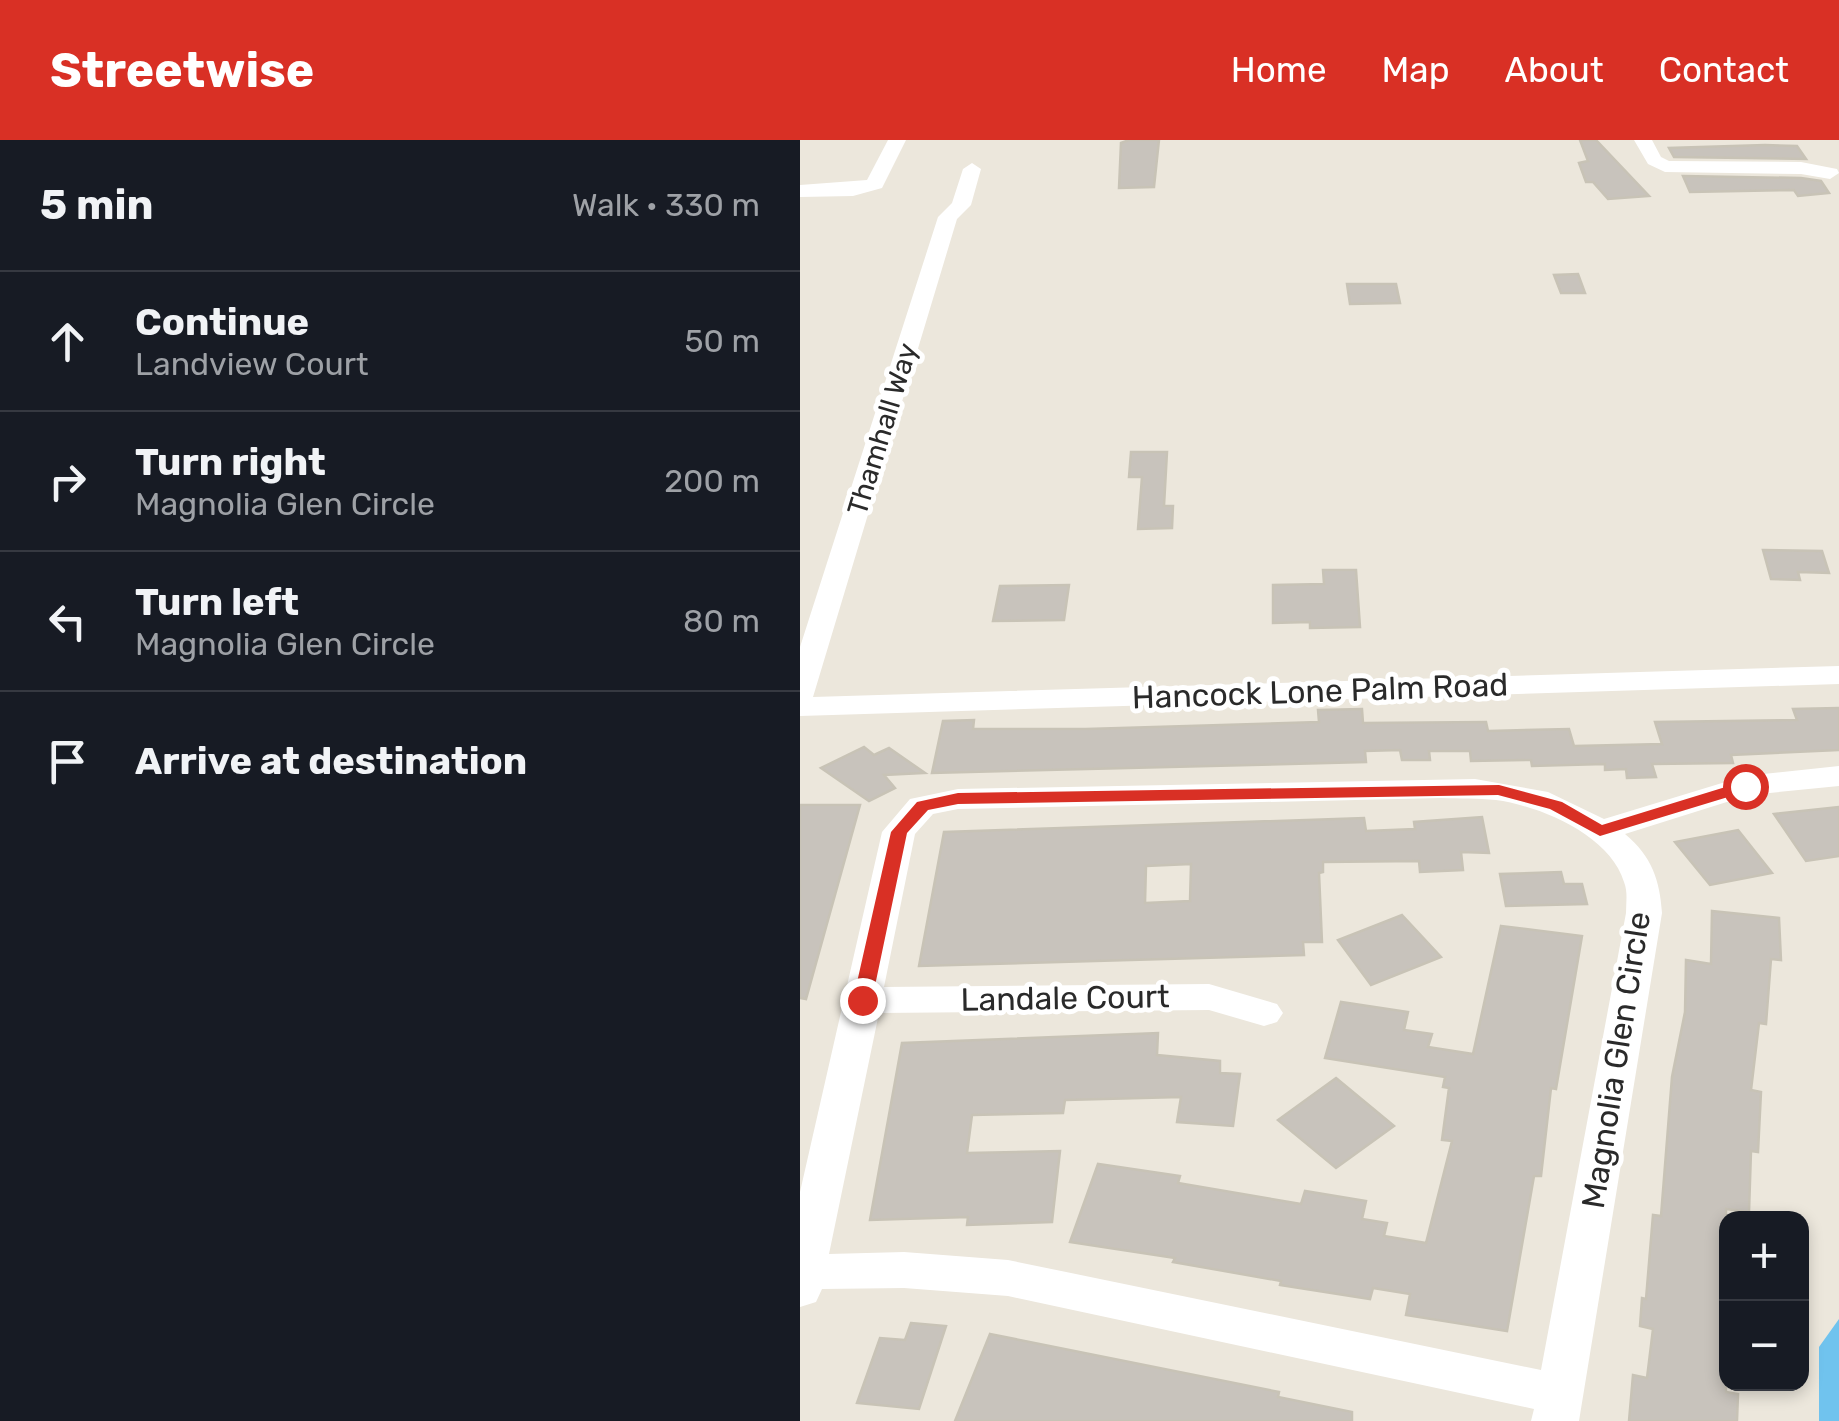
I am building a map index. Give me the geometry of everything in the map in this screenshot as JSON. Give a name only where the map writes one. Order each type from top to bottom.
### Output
[{"type":"street","points":[[800,191],[852,190],[875,184],[897,140]]},
{"type":"street","points":[[1643,140],[1654,160],[1665,166],[1801,168],[1830,173]]},
{"type":"street","name":"Thamhall Way","points":[[800,694],[948,217],[961,205],[972,170]]},
{"type":"street","name":"Hancock Lone Palm Road","points":[[800,707],[1839,675]]},
{"type":"street","points":[[1600,831],[1745,786],[1839,776]]},
{"type":"street","name":"Magnolia Glen Circle","points":[[1480,789],[1499,790],[1556,806],[1600,831],[1624,852],[1642,881],[1644,913],[1557,1408],[1008,1278],[904,1270],[802,1280],[899,832],[922,806],[958,798],[1480,789]]},
{"type":"street","name":"Landale Court","points":[[862,1000],[1210,997],[1264,1013]]},
{"type":"water","points":[[1839,1319],[1839,1421],[1819,1421],[1819,1347]]},
{"type":"building","points":[[1159,140],[1154,187],[1119,188],[1121,143]]},
{"type":"building","points":[[1580,140],[1596,140],[1649,196],[1608,199],[1593,182],[1586,182],[1579,163],[1588,161]]},
{"type":"building","points":[[1797,146],[1806,159],[1674,157],[1669,148]]},
{"type":"building","points":[[1683,176],[1801,178],[1821,181],[1829,193],[1798,196],[1794,190],[1690,192]]},
{"type":"building","points":[[1578,274],[1585,293],[1561,293],[1554,275]]},
{"type":"building","points":[[1347,284],[1396,284],[1400,303],[1350,304]]},
{"type":"building","points":[[1131,452],[1167,452],[1164,506],[1173,506],[1172,528],[1138,529],[1142,477],[1129,477]]},
{"type":"building","points":[[1763,550],[1822,551],[1829,573],[1798,572],[1800,580],[1771,579]]},
{"type":"building","points":[[1323,570],[1356,570],[1360,627],[1310,628],[1310,622],[1273,623],[1273,585],[1324,584]]},
{"type":"building","points":[[1069,585],[1064,620],[993,621],[1000,586]]},
{"type":"building","points":[[1839,708],[1839,750],[1731,755],[1733,763],[1652,764],[1656,777],[1627,778],[1626,769],[1605,770],[1605,764],[1532,766],[1531,760],[1471,761],[1470,751],[1429,751],[1430,760],[1402,760],[1400,750],[1365,751],[1366,762],[932,773],[943,721],[974,720],[973,729],[1086,729],[1319,722],[1318,710],[1362,709],[1363,723],[1486,722],[1488,731],[1569,729],[1574,746],[1662,744],[1655,722],[1797,720],[1793,709]]},
{"type":"building","points":[[864,747],[874,755],[889,748],[925,773],[884,775],[895,788],[869,801],[821,768]]},
{"type":"building","points":[[800,805],[860,805],[806,999],[800,998]]},
{"type":"building","points":[[1839,807],[1839,856],[1806,861],[1774,814]]},
{"type":"building","points":[[1482,817],[1489,853],[1461,852],[1463,870],[1420,872],[1419,861],[1323,862],[1323,872],[1319,873],[1322,942],[1303,942],[1304,955],[919,966],[944,832],[1364,818],[1366,831],[1415,829],[1414,822]],"holes":[[[1191,864],[1190,901],[1145,903],[1146,866]]]},
{"type":"building","points":[[1738,830],[1772,873],[1710,885],[1675,842]]},
{"type":"building","points":[[1561,872],[1564,884],[1582,884],[1587,904],[1506,906],[1500,874]]},
{"type":"building","points":[[1712,911],[1779,918],[1781,960],[1771,959],[1766,1024],[1759,1023],[1751,1090],[1761,1092],[1758,1152],[1751,1151],[1749,1211],[1719,1211],[1719,1391],[1738,1394],[1737,1421],[1629,1421],[1633,1375],[1647,1378],[1653,1329],[1640,1326],[1642,1298],[1646,1299],[1653,1215],[1661,1216],[1672,1077],[1685,1012],[1686,960],[1711,964]]},
{"type":"building","points":[[1402,915],[1441,957],[1371,985],[1338,940]]},
{"type":"building","points":[[1501,926],[1582,936],[1556,1089],[1551,1088],[1541,1176],[1534,1176],[1507,1331],[1406,1315],[1410,1294],[1373,1288],[1370,1299],[1280,1285],[1281,1281],[1173,1262],[1175,1258],[1070,1242],[1098,1164],[1180,1176],[1178,1183],[1301,1204],[1305,1191],[1366,1201],[1362,1219],[1387,1223],[1384,1236],[1426,1243],[1452,1141],[1442,1140],[1449,1088],[1443,1087],[1445,1077],[1325,1058],[1341,1002],[1408,1012],[1404,1030],[1432,1034],[1428,1047],[1473,1054]]},
{"type":"building","points":[[1158,1033],[1157,1055],[1220,1061],[1220,1073],[1240,1074],[1233,1126],[1177,1122],[1181,1097],[1065,1100],[1063,1113],[972,1115],[967,1153],[1060,1151],[1052,1222],[967,1225],[968,1217],[870,1220],[902,1043]]},
{"type":"building","points":[[1336,1078],[1394,1126],[1336,1168],[1278,1120]]},
{"type":"building","points":[[911,1323],[946,1326],[919,1409],[857,1403],[880,1338],[905,1340]]},
{"type":"building","points":[[990,1334],[1279,1392],[1278,1397],[1352,1412],[1352,1421],[955,1421]]},
{"type":"route","points":[[862,1000],[899,832],[922,806],[958,798],[1499,790],[1556,806],[1600,831],[1745,786]]}]
